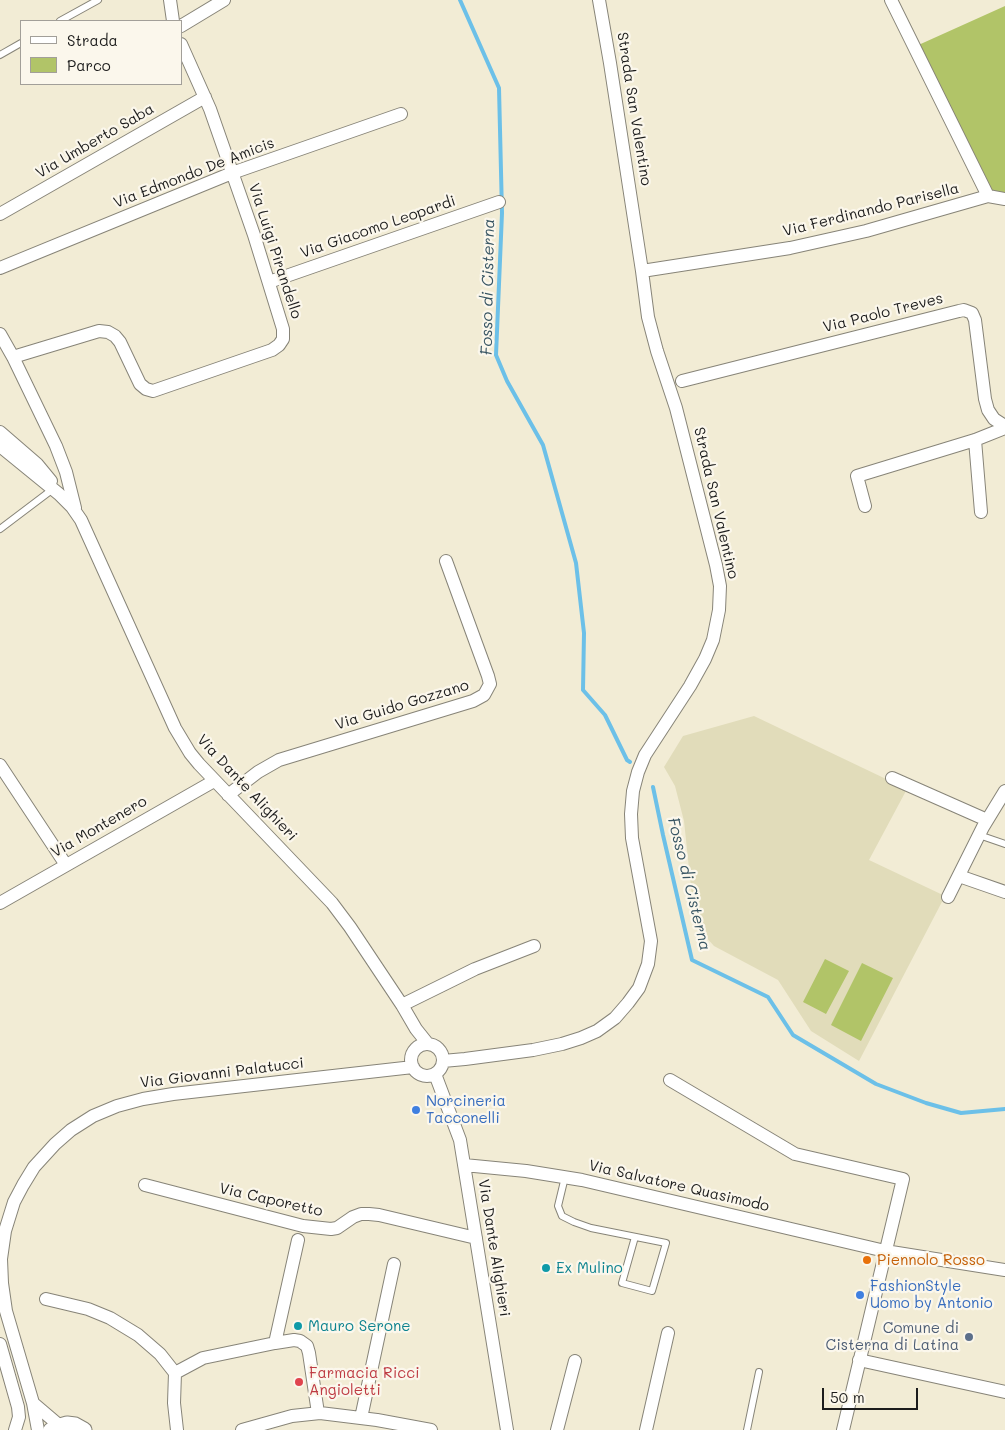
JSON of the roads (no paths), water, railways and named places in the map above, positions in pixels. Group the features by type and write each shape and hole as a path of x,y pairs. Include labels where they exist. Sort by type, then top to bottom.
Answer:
{"street":[{"path":"170,0 174,20"},
{"path":"182,25 224,0"},
{"name":"Strada San Valentino","path":"443,1061 464,1060 533,1050 574,1040 605,1026 615,1018 639,988 650,956 651,941 632,838 630,814 633,790 640,765 705,659 718,620 720,592 716,565 676,408 650,328 599,0"},
{"path":"891,0 988,196 1005,199"},
{"name":"Via Luigi Pirandello","path":"13,357 99,331 108,332 120,342 140,384 146,390 157,391 272,350 283,339 284,332 269,282 232,173 205,97 182,46"},
{"name":"Via Umberto Saba","path":"0,214 205,97"},
{"name":"Via Edmondo De Amicis","path":"0,268 232,173 401,114"},
{"name":"Via Ferdinando Parisella","path":"642,271 790,248 866,231 988,196"},
{"name":"Via Giacomo Leopardi","path":"269,282 499,202"},
{"name":"Via Paolo Treves","path":"682,381 959,310 972,313 975,320 988,410 994,419 1005,427"},
{"path":"0,334 56,446 66,472 76,513"},
{"path":"865,506 857,476 975,440 1005,427"},
{"path":"0,432 46,473 56,491"},
{"path":"975,440 981,512"},
{"name":"Via Dante Alighieri","path":"0,446 56,491 76,513 88,534 177,733 195,759 336,908 402,1005 416,1029 428,1044 433,1045 440,1051 443,1061"},
{"name":"Via Guido Gozzano","path":"228,795 258,772 288,757 473,701 484,695 490,684 488,676 446,561"},
{"path":"0,765 66,865"},
{"path":"892,778 988,820"},
{"name":"Via Montenero","path":"0,903 214,780"},
{"path":"948,897 979,835 1005,791"},
{"path":"959,876 1005,892"},
{"path":"402,1005 475,970 534,946"},
{"path":"428,1044 418,1047 414,1051 412,1056 413,1067 416,1071 425,1076 435,1074 442,1066 443,1061"},
{"name":"Via Giovanni Palatucci","path":"38,1430 33,1403 6,1311 1,1259 7,1222 20,1191 34,1167 60,1139 99,1113 154,1096 413,1067"},
{"name":"Via Dante Alighieri","path":"435,1074 460,1140 507,1430"},
{"path":"670,1080 795,1154 903,1179 843,1430"},
{"name":"Via Salvatore Quasimodo","path":"464,1165 526,1170 582,1180 885,1251 1005,1270"},
{"name":"Via Caporetto","path":"145,1185 312,1228 334,1228 353,1217 369,1214 476,1238"},
{"path":"274,1343 298,1240"},
{"path":"361,1418 394,1264"},
{"path":"46,1299 88,1309 117,1321 138,1335 155,1350 175,1373 174,1403 177,1430"},
{"path":"646,1430 668,1333"},
{"path":"175,1373 203,1358 274,1343 300,1341 306,1346 309,1353 318,1413"},
{"path":"0,1344 18,1407 19,1417 15,1430"},
{"path":"859,1360 1005,1392"},
{"path":"557,1430 575,1361"},
{"path":"33,1403 56,1428 75,1425 84,1430"},
{"path":"242,1430 292,1416 318,1413 431,1430"},
{"path":"290,1430 292,1416"}],"lane":[{"path":"62,20 98,0"},
{"path":"0,55 20,44"},
{"path":"0,529 56,491"},
{"path":"979,835 1005,844"},
{"path":"565,1177 558,1206 562,1216 591,1228 666,1243 652,1291 622,1282 635,1237"},
{"path":"747,1430 759,1372"}],"waterway":[{"name":"Fosso di Cisterna","path":"460,0 499,88 502,213 496,355 507,381 543,445 576,563 584,633 583,690 605,715 627,760 630,762"},
{"name":"Fosso di Cisterna","path":"653,787 692,960 768,997 793,1035 876,1084 926,1103 961,1113 1005,1109"}],"place":[{"name":"Norcineria Tacconelli","path":"416,1110"},
{"name":"Piennolo Rosso","path":"867,1260"},
{"name":"Ex Mulino","path":"546,1268"},
{"name":"FashionStyle Uomo by Antonio","path":"860,1295"},
{"name":"Mauro Serone","path":"298,1326"},
{"name":"Comune di Cisterna di Latina","path":"969,1337"},
{"name":"Farmacia Ricci Angioletti","path":"299,1382"}]}
